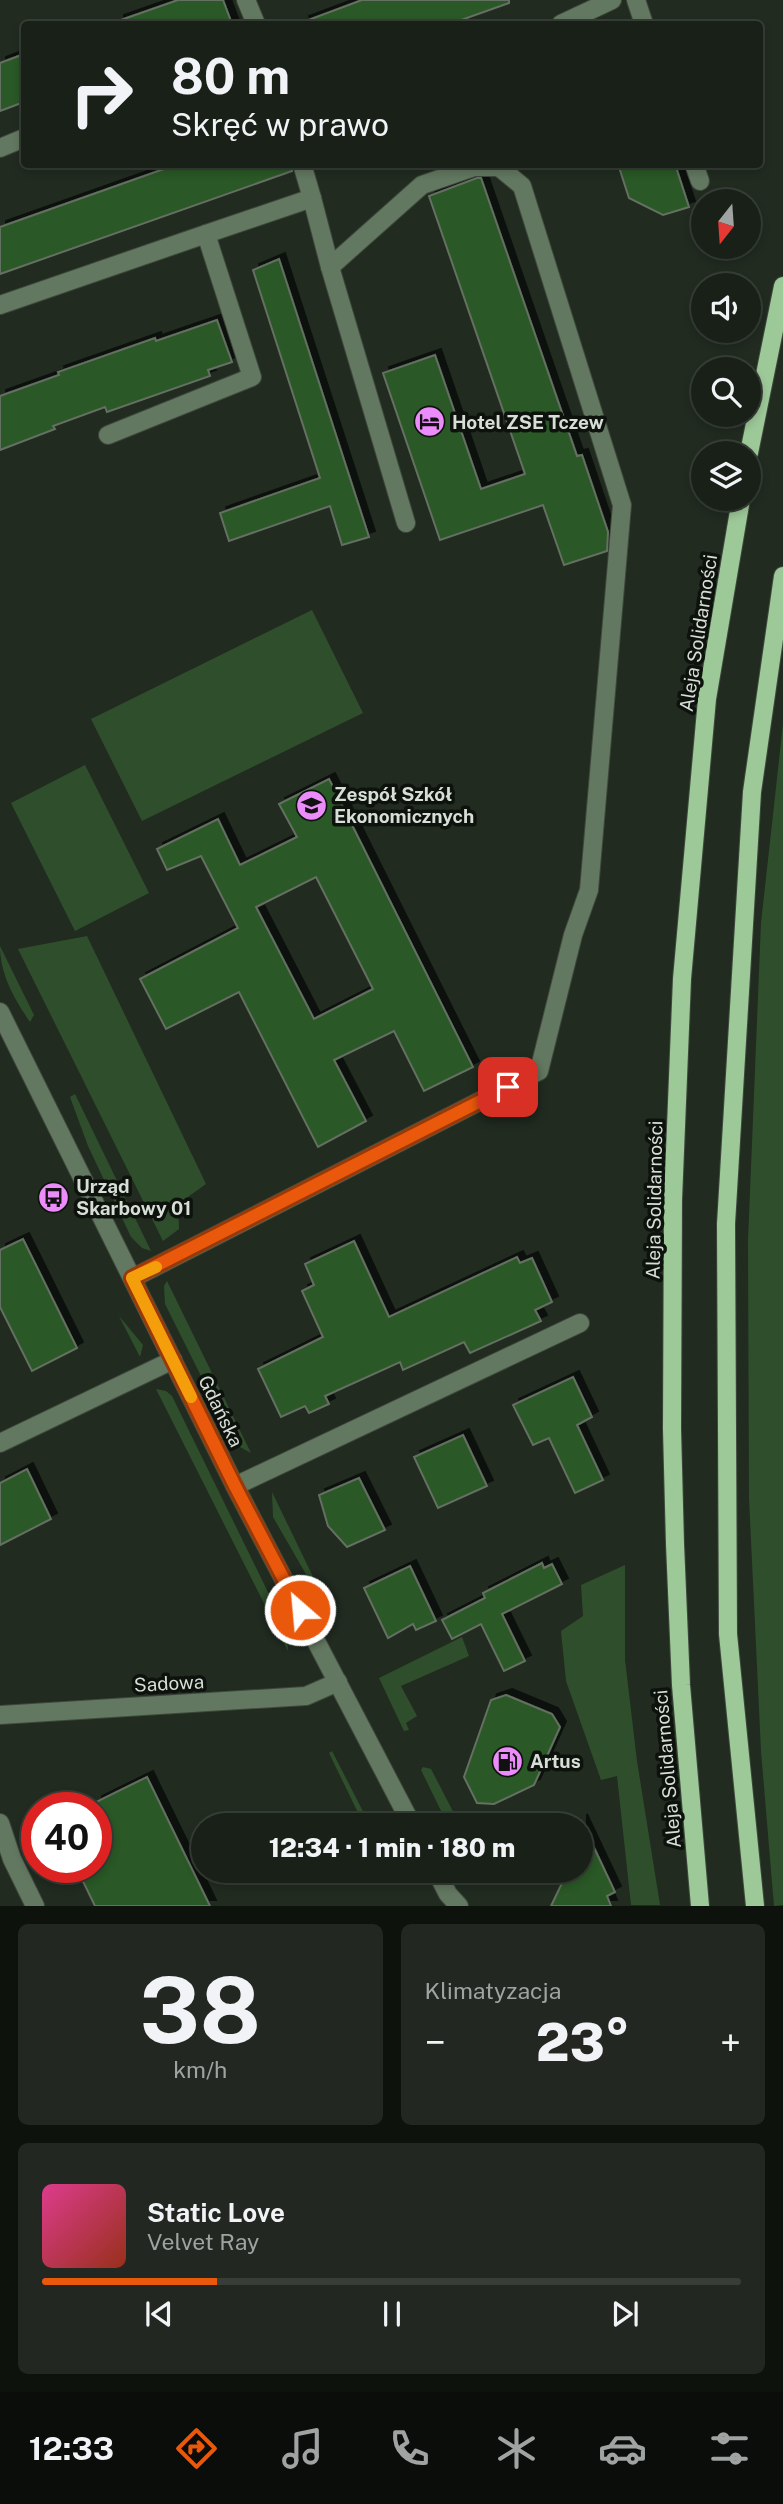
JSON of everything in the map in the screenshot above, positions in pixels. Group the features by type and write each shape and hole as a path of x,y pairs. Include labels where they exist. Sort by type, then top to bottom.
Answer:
{"main road":[{"path":"751,441 783,286"},
{"name":"Aleja Solidarności","path":"700,1906 681,1685 675,1544 672,1429 673,1200 682,979 706,699 739,511"},
{"path":"755,1906 728,1634 726,1224 752,792 783,576"}],"street":[{"path":"246,0 255,21"},
{"path":"567,21 612,0"},
{"path":"636,0 644,21"},
{"path":"0,148 21,139"},
{"path":"303,168 406,523"},
{"path":"330,267 422,185 471,168"},
{"path":"132,1278 539,1071 573,935 589,890 622,505 522,186 500,168"},
{"path":"0,305 312,198"},
{"path":"108,435 252,377 206,234"},
{"name":"Gdańska","path":"0,1012 235,1486 406,1813"},
{"path":"235,1486 580,1324"},
{"path":"0,1444 173,1360"},
{"name":"Sadowa","path":"0,1715 306,1696 338,1682"},
{"path":"0,1823 12,1858 35,1906"},
{"path":"442,1883 451,1902"}],"green space":[{"path":"312,610 363,713 142,821 91,719"},
{"path":"783,724 783,1905 774,1906 761,1751 749,1498 748,1241 761,923"},
{"path":"85,765 149,893 75,931 11,803"},
{"path":"87,936 206,1184 178,1204 179,1229 163,1241 18,949"},
{"path":"0,946 34,1015 30,1022 9,986 2,966"},
{"path":"75,1094 151,1251 142,1248 131,1237 88,1146 70,1097"},
{"path":"167,1281 251,1453 240,1447 231,1436 165,1304 164,1286"},
{"path":"119,1316 143,1345 140,1357"},
{"path":"156,1389 166,1391 172,1396 287,1631 288,1651"},
{"path":"272,1492 317,1585 307,1576 273,1517"},
{"path":"625,1565 625,1660 637,1761 660,1905 631,1905 617,1776 601,1780 566,1681 561,1631 583,1616 581,1585"},
{"path":"462,1637 469,1656 401,1686 417,1716 406,1723 409,1730 404,1731 379,1678"},
{"path":"332,1751 364,1813 358,1813 329,1753"},
{"path":"423,1767 431,1769 454,1813 442,1813 421,1770"}],"building":[{"path":"178,0 223,0 231,21 118,21"},
{"path":"362,0 509,0 509,3 458,21 306,21"},
{"path":"21,55 21,103 0,111 0,63"},
{"path":"167,168 292,168 292,171 0,274 0,227"},
{"path":"619,168 676,168 689,207 663,215 629,198"},
{"path":"481,178 577,456 582,455 608,532 607,551 564,565 543,505 440,540 383,373 435,355 481,489 525,474 429,196"},
{"path":"279,259 369,537 342,545 330,506 229,541 220,513 320,478 253,270"},
{"path":"217,320 232,362 208,370 210,376 107,412 105,407 53,426 55,429 0,450 0,396 59,375 58,372 155,338 156,341"},
{"path":"329,779 473,1067 424,1091 394,1031 334,1060 366,1121 318,1147 239,992 166,1029 140,979 238,928 201,856 167,870 157,849 218,819 240,865 297,837 279,804","holes":["316,877 373,989 314,1019 256,907"]},
{"path":"23,1239 77,1348 32,1371 0,1307 0,1250"},
{"path":"354,1241 389,1317 517,1257 520,1263 532,1258 552,1302 535,1310 541,1321 470,1353 464,1342 403,1370 400,1362 325,1396 329,1404 309,1413 305,1406 281,1417 258,1369 323,1337 302,1291 314,1285 305,1264"},
{"path":"573,1377 592,1417 577,1425 603,1480 575,1493 549,1438 533,1445 513,1405"},
{"path":"463,1435 487,1486 438,1508 414,1457"},
{"path":"27,1469 51,1519 0,1545 0,1483"},
{"path":"359,1478 385,1530 347,1547 328,1526 319,1495"},
{"path":"542,1563 544,1568 552,1564 562,1584 502,1614 525,1661 504,1671 481,1624 452,1639 442,1620 485,1598 483,1593"},
{"path":"410,1566 436,1621 416,1630 413,1624 388,1638 364,1588"},
{"name":"Artus","path":"506,1695 552,1714 560,1727 534,1785 494,1804 477,1803 464,1777 491,1700"},
{"path":"147,1777 191,1867 191,1883 199,1883 210,1906 95,1906 84,1883 112,1883 112,1794"},
{"path":"593,1845 615,1892 607,1896 611,1906 551,1906 562,1883 593,1883"}],"slow traffic":[{"path":"156,1267 132,1278 191,1397"}],"place":[{"name":"Hotel ZSE Tczew","path":"429,422"},
{"name":"Zespół Szkół Ekonomicznych","path":"311,805"},
{"name":"Urząd Skarbowy 01","path":"53,1197"},
{"name":"Artus","path":"507,1761"}],"route":[{"path":"300,1610 132,1278 508,1087"}]}
